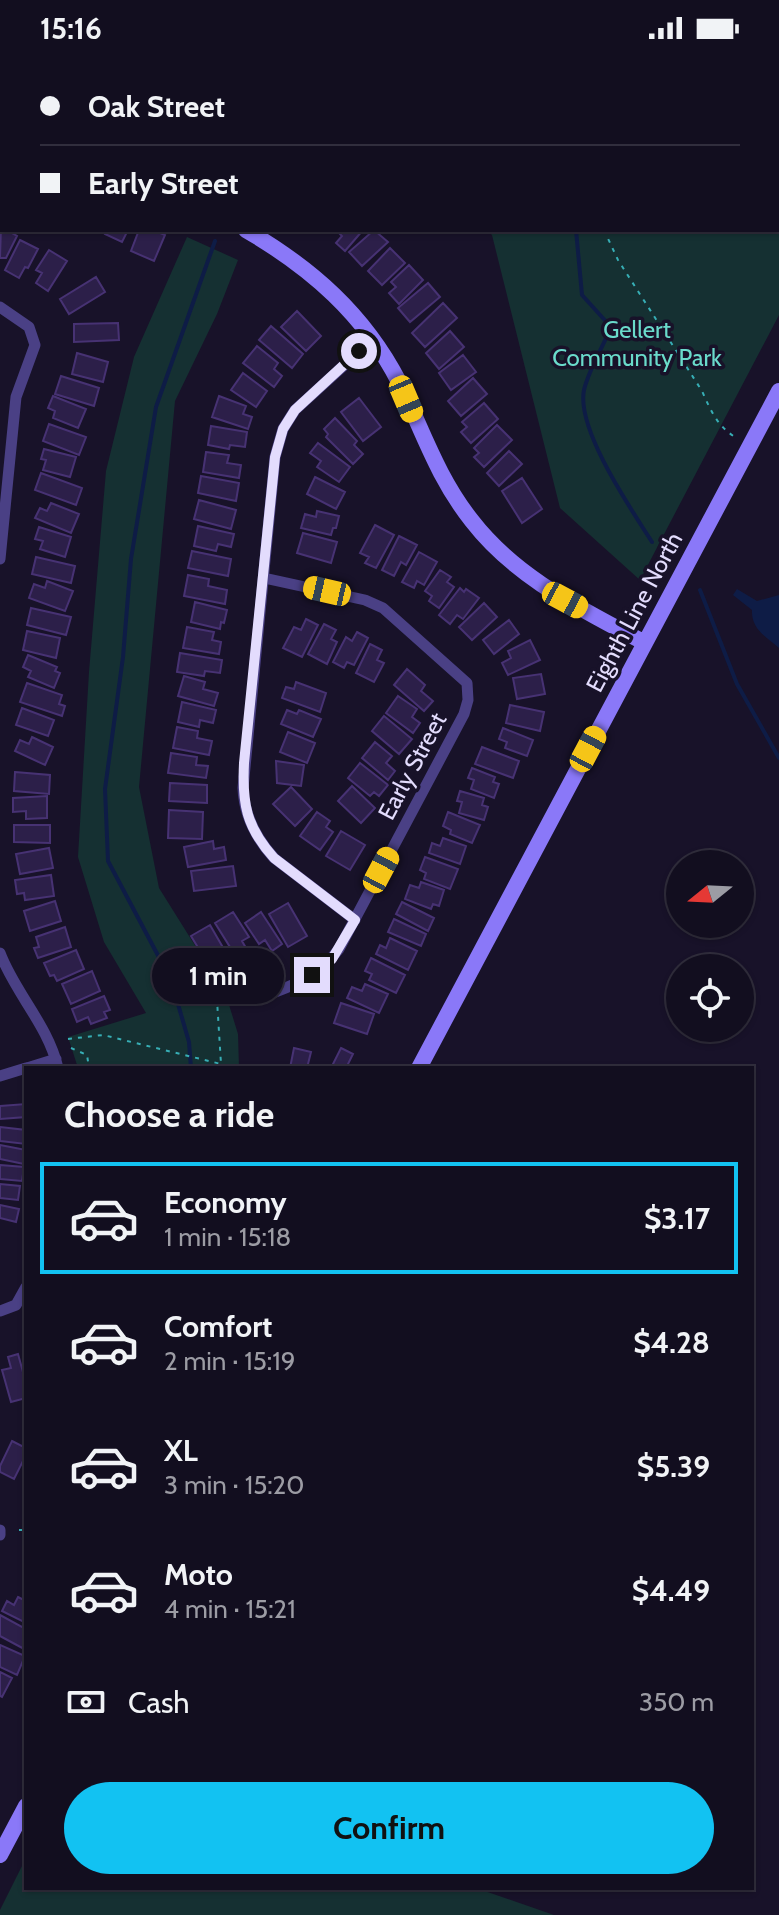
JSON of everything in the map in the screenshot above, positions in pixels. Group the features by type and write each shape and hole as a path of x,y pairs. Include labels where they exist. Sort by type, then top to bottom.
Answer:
{"street":[{"path":"249,232 321,281 373,339 400,385 443,481 487,539 545,588 645,643"},
{"path":"0,307 29,327 35,345 16,397 0,559"},
{"path":"355,920 274,858 256,834 243,801 244,763 275,457 283,429 295,410 373,339"},
{"name":"Eighth Line North","path":"420,1066 779,391"},
{"name":"Early Street","path":"261,997 298,984 322,968 339,949 464,714 468,700 467,683 383,608 349,596 264,578"},
{"path":"0,953 49,1039 57,1064"},
{"path":"0,1076 24,1069"},
{"path":"0,1311 10,1310 16,1305 24,1291"},
{"path":"0,1855 24,1810"}],"path":[{"path":"605,232 618,260 702,391 712,414 727,432 738,439"},
{"path":"221,1066 217,1000 229,995"},
{"path":"68,1039 103,1035 221,1066"},
{"path":"71,1048 87,1055 89,1066"},
{"path":"19,1530 24,1530"}],"green space":[{"name":"Gellert Community Park","path":"489,232 779,232 779,315 640,580 560,508"},
{"path":"187,237 238,260 217,314 175,401 139,787 159,888 226,995 238,1034 239,1066 77,1066 68,1037 146,1013 104,942 78,857 89,672 106,471 134,357"},
{"path":"24,1862 24,1890 482,1890 554,1915 0,1915"}],"water":[{"path":"737,589 757,601 779,595 779,648 757,627 752,610 733,595"}],"building":[{"path":"1,232 10,232 17,236 6,258 0,258"},
{"path":"106,232 127,232 122,242"},
{"path":"138,232 165,235 154,261 131,251"},
{"path":"338,232 361,232 345,251 336,243 342,236"},
{"path":"372,232 376,232 388,242 362,266 349,252"},
{"path":"20,240 38,249 19,278 5,270"},
{"path":"390,248 405,263 382,285 368,271"},
{"path":"49,250 67,261 48,291 36,283 42,273 36,270"},
{"path":"409,265 423,280 399,304 389,293 396,287 391,282"},
{"path":"96,277 105,292 69,314 60,299"},
{"path":"428,283 440,297 410,322 398,308"},
{"path":"443,303 457,318 425,347 412,333"},
{"path":"297,311 321,336 306,351 281,327"},
{"path":"118,323 119,340 74,342 74,324"},
{"path":"271,326 303,354 292,368 259,340"},
{"path":"450,331 464,347 439,369 426,353"},
{"path":"257,346 278,363 274,369 282,376 274,387 243,363"},
{"path":"77,353 108,362 103,382 72,374"},
{"path":"463,355 476,372 451,390 439,373"},
{"path":"243,373 267,391 256,407 231,390"},
{"path":"61,376 99,388 94,406 55,394"},
{"path":"473,378 487,394 461,416 448,401"},
{"path":"53,396 86,409 78,428 53,418 55,411 48,408"},
{"path":"219,396 246,406 243,414 252,417 248,429 212,417"},
{"path":"359,398 381,427 363,441 341,412"},
{"path":"484,403 498,419 471,443 461,432 467,427 462,422"},
{"path":"335,418 357,441 354,445 363,454 353,464 326,437 328,434 324,429"},
{"path":"49,424 86,437 79,455 43,441"},
{"path":"497,425 512,440 484,467 474,457 479,453 474,448"},
{"path":"211,426 247,432 245,447 230,445 229,449 208,445"},
{"path":"318,443 350,467 339,482 317,467 321,461 310,453"},
{"path":"44,449 76,457 70,477 43,470 46,460 41,459"},
{"path":"509,451 522,464 499,486 487,473"},
{"path":"206,452 229,455 227,463 241,465 239,478 203,472"},
{"path":"41,473 82,488 76,505 35,490"},
{"path":"201,476 239,483 236,501 198,493"},
{"path":"315,477 345,492 336,509 307,494"},
{"path":"522,478 542,509 522,523 502,491"},
{"path":"199,500 236,510 231,529 194,519"},
{"path":"51,503 79,514 71,533 35,518 40,508 47,511"},
{"path":"317,511 339,516 331,535 301,528 305,514 316,517"},
{"path":"375,525 394,535 376,568 365,563 369,557 360,553"},
{"path":"198,526 234,534 231,547 218,544 216,551 194,546"},
{"path":"39,527 71,537 65,557 40,549 43,541 35,539"},
{"path":"303,533 337,542 331,563 297,553"},
{"path":"399,536 417,545 406,565 401,562 394,576 382,570"},
{"path":"192,551 231,559 228,576 188,568"},
{"path":"419,552 437,562 424,585 417,581 414,588 402,582"},
{"path":"36,557 75,566 71,583 32,574"},
{"path":"440,570 451,577 447,582 454,587 439,608 429,601 432,596 425,591"},
{"path":"188,575 209,579 208,586 227,590 225,604 184,596"},
{"path":"47,581 73,591 65,611 29,598 34,584 45,588"},
{"path":"460,588 479,598 463,619 457,615 450,624 439,615"},
{"path":"195,602 227,610 220,629 191,622"},
{"path":"484,603 497,617 472,640 459,627"},
{"path":"31,608 71,617 66,635 27,625"},
{"path":"306,619 318,625 302,657 283,648 294,627 301,630"},
{"path":"509,620 519,634 494,654 483,640"},
{"path":"324,624 336,630 331,639 337,642 327,664 308,654"},
{"path":"187,627 214,632 212,640 221,642 219,654 183,648"},
{"path":"27,631 60,638 56,658 23,650"},
{"path":"357,632 368,638 354,665 347,662 344,668 333,662 346,637 352,641"},
{"path":"530,640 540,660 508,675 502,663 511,658 508,651"},
{"path":"370,644 382,650 377,660 384,663 374,682 356,673"},
{"path":"180,653 222,660 220,673 205,671 204,676 177,672"},
{"path":"28,655 57,667 55,671 60,673 54,688 28,677 31,671 23,667"},
{"path":"407,669 425,685 421,691 433,701 424,711 394,685"},
{"path":"541,674 545,694 517,699 513,678"},
{"path":"184,676 205,682 203,689 218,693 214,706 178,696"},
{"path":"296,682 326,693 320,712 282,698 286,687 294,689"},
{"path":"27,683 62,695 59,704 65,706 62,716 20,702"},
{"path":"398,696 417,709 412,717 420,723 413,733 386,713"},
{"path":"182,702 216,710 213,723 200,720 199,727 178,722"},
{"path":"510,705 544,712 540,731 506,723"},
{"path":"22,708 54,720 48,736 16,725"},
{"path":"287,710 297,714 299,710 321,719 313,737 281,724"},
{"path":"384,716 412,739 399,754 372,731"},
{"path":"177,727 198,731 197,738 212,741 209,755 173,748"},
{"path":"503,728 533,740 527,756 505,748 507,742 499,739"},
{"path":"288,732 315,743 307,763 280,752"},
{"path":"32,737 53,747 45,765 15,751 20,740 29,744"},
{"path":"375,742 392,756 386,763 395,771 388,780 362,758"},
{"path":"482,747 519,761 513,778 475,764"},
{"path":"171,753 197,757 196,765 208,766 206,778 168,773"},
{"path":"276,761 304,765 301,786 277,783"},
{"path":"360,763 388,785 379,796 374,792 370,796 348,778"},
{"path":"472,768 495,777 493,782 499,784 494,798 471,789 474,780 468,778"},
{"path":"15,772 50,775 49,794 14,791"},
{"path":"170,783 207,785 207,803 169,801"},
{"path":"352,786 375,808 361,823 338,801"},
{"path":"291,787 312,809 295,826 273,804"},
{"path":"460,791 484,798 482,805 488,807 484,820 459,813 462,802 457,801"},
{"path":"47,796 47,818 26,819 26,811 13,812 13,798"},
{"path":"169,810 203,812 202,839 168,838"},
{"path":"317,812 330,821 326,827 333,832 320,850 300,836"},
{"path":"448,812 480,825 472,843 450,834 451,830 443,826"},
{"path":"14,825 50,825 50,843 14,842"},
{"path":"341,831 365,845 350,870 326,856"},
{"path":"443,838 466,846 460,864 429,853 432,843 440,846"},
{"path":"213,841 214,849 224,847 226,860 188,867 184,847"},
{"path":"49,848 53,868 20,874 16,854"},
{"path":"425,857 458,869 450,889 424,879 426,873 420,870"},
{"path":"233,866 236,886 194,891 191,871"},
{"path":"51,875 54,896 25,900 24,893 17,894 15,880"},
{"path":"421,882 444,890 439,906 433,904 431,909 405,899 410,885 419,888"},
{"path":"55,901 61,921 30,931 24,911"},
{"path":"402,902 434,918 428,931 396,914"},
{"path":"288,903 307,936 288,947 269,914"},
{"path":"233,912 249,937 242,941 246,948 235,955 215,923"},
{"path":"261,912 282,944 272,951 265,940 259,944 245,923"},
{"path":"394,919 426,934 421,946 388,932"},
{"path":"210,925 229,958 211,969 191,936"},
{"path":"65,927 71,947 38,958 34,948 39,947 36,937"},
{"path":"390,938 417,951 408,970 376,954 380,945 386,948"},
{"path":"76,950 84,969 57,981 54,975 50,976 44,963"},
{"path":"371,958 405,975 396,993 369,980 372,974 365,971"},
{"path":"92,971 100,991 71,1004 62,984"},
{"path":"365,984 388,994 379,1013 347,998 352,987 362,991"},
{"path":"104,996 110,1010 104,1012 107,1018 91,1024 88,1017 77,1022 72,1009"},
{"path":"341,1003 374,1014 367,1034 334,1023"},
{"path":"294,1048 311,1052 308,1066 290,1066"},
{"path":"341,1048 353,1054 347,1066 332,1066"},
{"path":"24,1104 24,1117 0,1119 0,1106"},
{"path":"0,1127 24,1130 24,1144 0,1141"},
{"path":"0,1145 24,1150 24,1164 0,1159"},
{"path":"0,1165 24,1167 22,1181 0,1179"},
{"path":"0,1184 20,1186 18,1200 0,1198"},
{"path":"0,1205 19,1209 16,1222 0,1218"},
{"path":"18,1354 24,1376 24,1399 11,1402 2,1370 11,1368 8,1357"},
{"path":"12,1441 24,1447 24,1459 14,1479 0,1472"},
{"path":"18,1597 24,1600 24,1622 2,1611 7,1601 14,1605"},
{"path":"0,1615 24,1628 24,1649 0,1636"},
{"path":"0,1645 24,1656 17,1675 0,1667"},
{"path":"0,1672 12,1678 2,1697 0,1696"}],"waterway":[{"path":"576,232 582,295 611,327 584,390 588,426 607,468 652,542"},
{"path":"191,1066 189,1042 171,980 108,861 105,789 123,657 131,559 156,407 215,241"},
{"path":"700,590 737,684 779,758"}],"route":[{"path":"312,975 332,959 355,920 264,847 243,801 244,763 275,457 283,429 295,410 359,351"}]}
